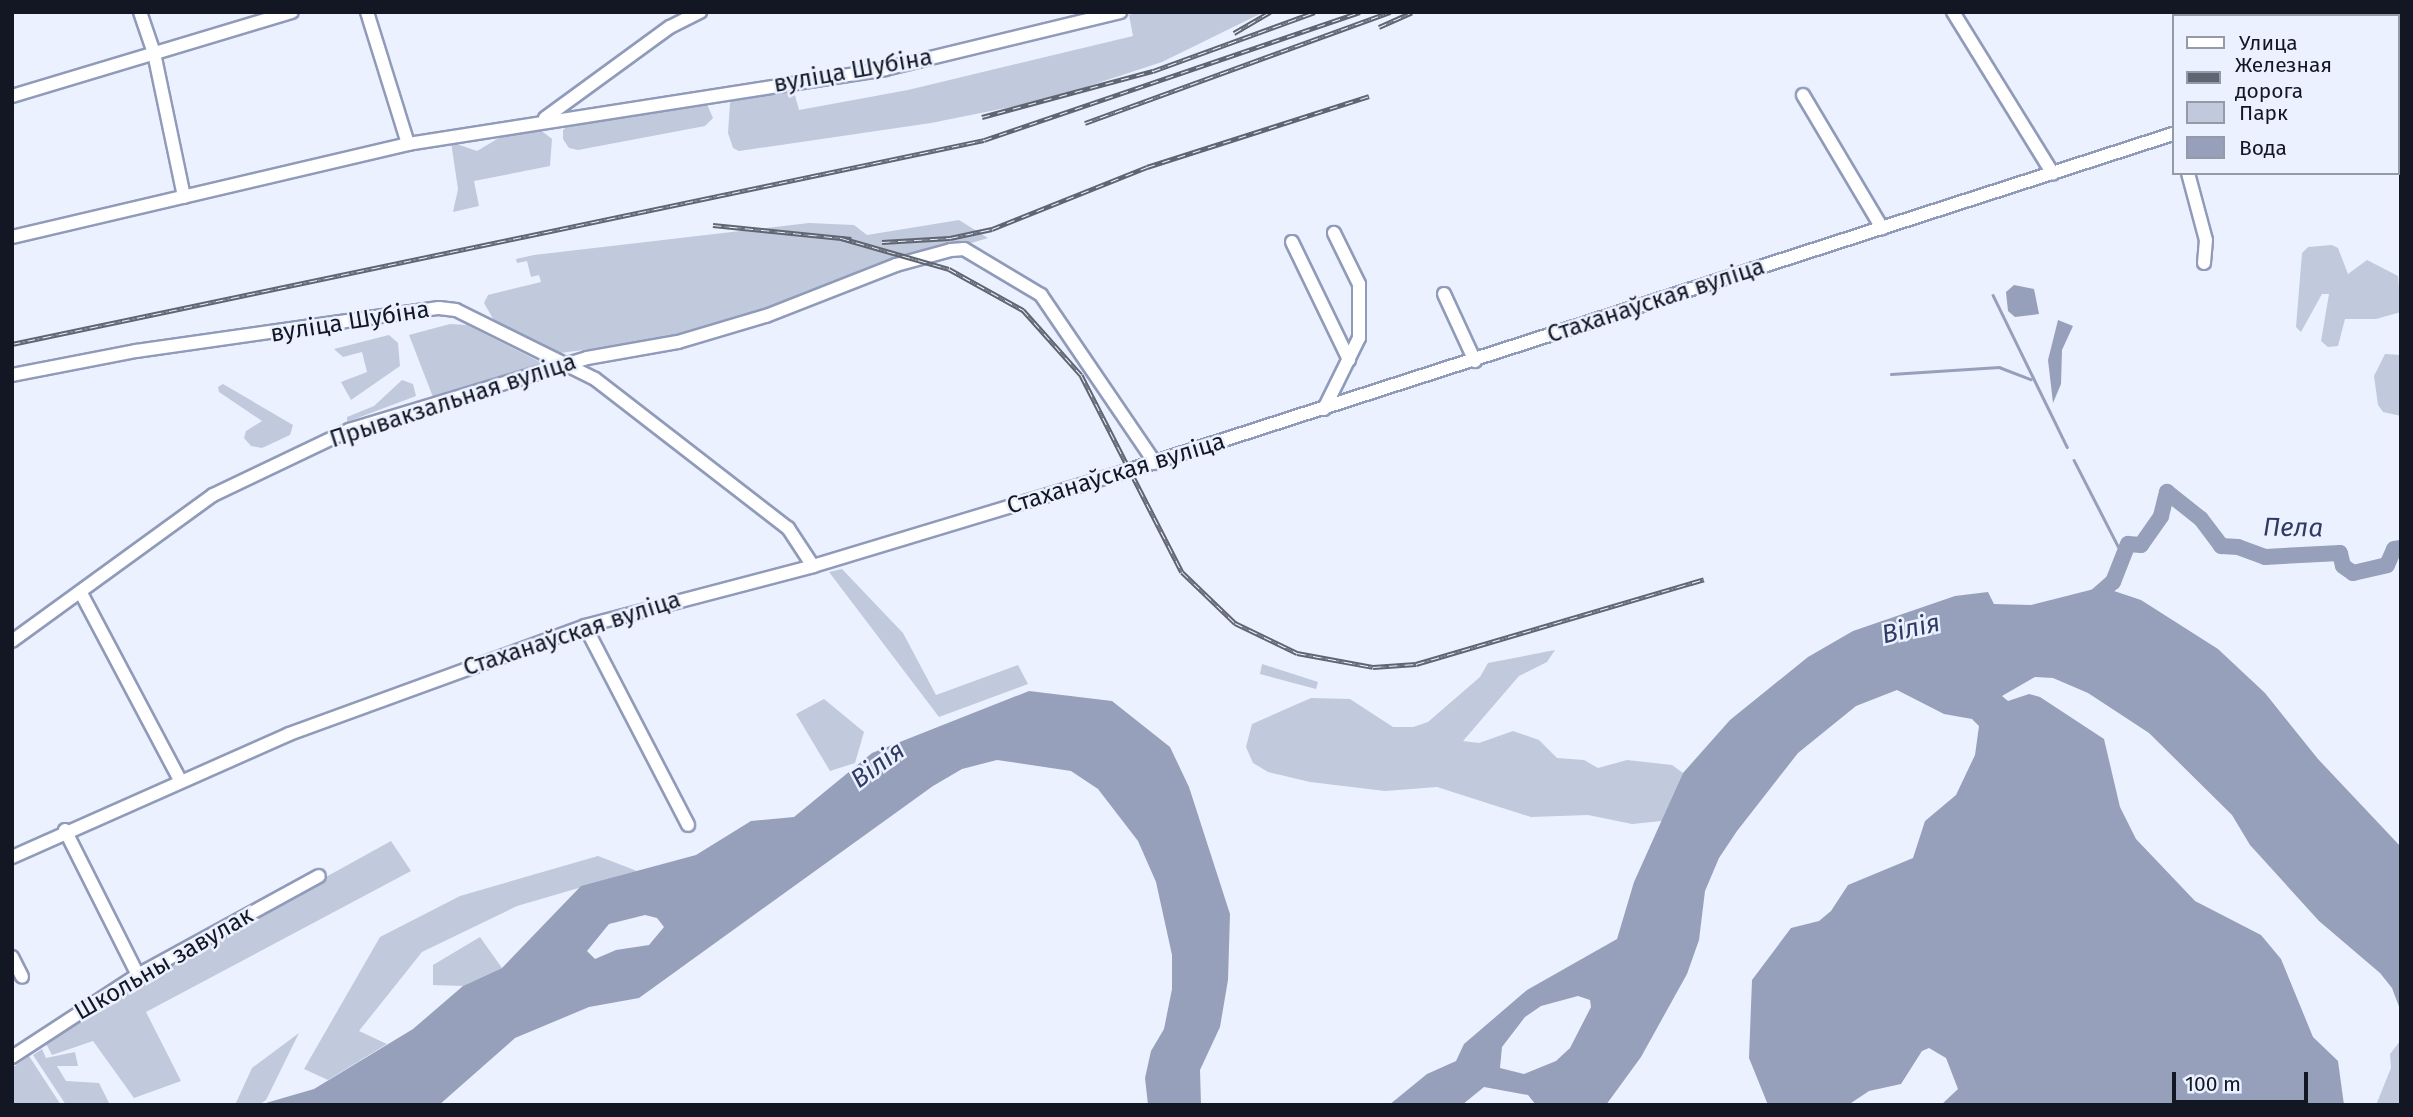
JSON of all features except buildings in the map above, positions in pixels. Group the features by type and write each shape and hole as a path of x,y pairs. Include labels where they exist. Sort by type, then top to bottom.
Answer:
{"street":[{"path":"140,12 154,53 184,197"},
{"path":"12,96 292,12"},
{"path":"367,12 408,144"},
{"name":"вуліца Шубіна","path":"542,120 670,27 700,12"},
{"name":"вуліца Шубіна","path":"12,237 408,144 542,120 885,69 1120,12"},
{"path":"1953,12 2053,174"},
{"path":"1803,95 1882,228"},
{"name":"Стаханаўская вуліца","path":"12,857 65,831 289,734 584,626 813,566 1155,463 2172,134"},
{"path":"2189,175 2206,240 2204,263"},
{"path":"1324,409 1360,338 1359,284 1334,233"},
{"path":"1292,242 1349,360"},
{"name":"Прывакзальная вуліца","path":"12,641 213,495 245,477 349,429 568,364 678,342 765,316 896,265 964,249 1041,295 1155,463"},
{"path":"1444,294 1475,361"},
{"name":"вуліца Шубіна","path":"12,375 102,356 439,308 471,315 595,379 788,528 813,566"},
{"path":"81,593 180,780"},
{"path":"584,626 688,825"},
{"path":"65,831 138,975"},
{"name":"Школьны завулак","path":"12,1057 138,975 319,876"},
{"path":"12,957 22,977"}],"green space":[{"path":"1138,12 1264,12 1162,62 1046,100 931,123 739,151 733,148 728,133 730,103 736,97 793,88 799,110 908,90 1133,36 1129,15"},
{"path":"706,102 713,118 705,126 578,150 569,148 563,139 563,130 572,122"},
{"path":"538,128 552,139 550,166 474,181 479,206 453,212 458,189 451,142 477,151 509,132"},
{"path":"959,220 988,238 911,261 886,262 760,312 676,338 560,353 496,324 484,303 488,295 541,282 539,275 531,277 527,261 517,263 516,259 534,255 809,223 854,225 867,235"},
{"path":"2332,245 2338,248 2348,274 2367,260 2398,276 2401,312 2376,319 2345,319 2338,346 2328,347 2321,341 2329,294 2322,294 2301,332 2296,327 2302,253 2308,247"},
{"path":"450,324 467,325 544,364 433,397 409,335"},
{"path":"389,335 398,343 400,366 351,400 341,382 367,372 362,352 343,357 334,349"},
{"path":"2385,354 2401,355 2401,416 2383,412 2378,405 2374,376"},
{"path":"402,380 413,384 416,396 347,422 347,417 374,406"},
{"path":"223,384 293,425 290,435 262,448 251,446 244,438 246,431 262,421 219,392 218,387"},
{"path":"842,569 903,633 936,695 1018,665 1028,684 939,717 829,572"},
{"path":"1555,650 1547,662 1519,676 1463,741 1479,743 1513,731 1539,740 1557,758 1584,760 1598,768 1627,760 1672,765 1683,773 1662,821 1632,824 1588,815 1531,817 1437,787 1385,791 1310,782 1268,772 1253,763 1246,747 1252,724 1311,698 1350,699 1393,727 1413,727 1428,722 1480,677 1488,663"},
{"path":"1262,664 1318,682 1316,689 1260,674"},
{"path":"824,699 864,732 855,763 830,771 796,714"},
{"path":"391,841 411,871 146,1012 181,1081 134,1098 93,1041 52,1055 44,1040 140,980"},
{"path":"598,856 637,871 517,906 422,952 359,1031 387,1044 328,1080 304,1069 380,937 460,896"},
{"path":"480,937 502,968 463,986 433,985 433,965"},
{"path":"299,1033 266,1100 259,1105 235,1105 252,1068"},
{"path":"2401,1040 2401,1105 2376,1105 2391,1068 2390,1054"},
{"path":"42,1049 46,1058 75,1052 78,1066 57,1066 66,1081 99,1083 110,1105 66,1105 33,1055"},
{"path":"29,1056 61,1105 12,1105 12,1068"}],"water":[{"path":"2014,285 2034,289 2039,314 2015,317 2008,311 2006,292"},
{"path":"2058,320 2073,326 2062,350 2061,384 2053,403 2048,360"},
{"name":"Вілія","path":"2102,587 2141,600 2218,649 2265,693 2318,759 2401,847 2401,1012 2392,988 2380,973 2319,921 2250,845 2232,815 2149,733 2088,693 2053,678 2035,677 2002,696 2008,701 2029,694 2040,697 2104,739 2120,807 2136,839 2195,901 2261,935 2281,959 2313,1037 2338,1061 2344,1105 1941,1105 1958,1089 1946,1058 1929,1048 1922,1051 1901,1084 1869,1091 1848,1105 1768,1105 1749,1058 1752,980 1791,928 1819,921 1831,911 1848,885 1913,858 1925,821 1956,795 1975,755 1979,726 1972,719 1944,714 1897,690 1856,706 1798,753 1737,831 1719,858 1705,891 1699,940 1687,974 1641,1057 1606,1105 1536,1105 1528,1095 1484,1087 1462,1105 1389,1105 1427,1074 1456,1061 1464,1044 1527,990 1617,939 1634,882 1683,773 1730,720 1808,657 1853,631 1955,596 1988,592 1994,604 2031,605","holes":["1578,996 1590,1000 1591,1007 1570,1048 1556,1061 1524,1074 1500,1068 1502,1047 1525,1017 1541,1006"]},
{"name":"Вілія","path":"1029,691 1112,701 1170,747 1189,787 1230,914 1228,980 1220,1027 1200,1070 1201,1105 1148,1105 1145,1078 1151,1051 1164,1029 1172,989 1172,955 1156,882 1138,841 1098,789 1071,771 997,760 962,769 933,786 639,998 589,1007 515,1038 439,1105 259,1105 314,1089 413,1029 463,986 502,968 581,886 696,855 751,821 794,817 872,753","holes":["645,915 657,918 664,927 649,945 616,950 595,959 587,951 609,924"]}],"waterway":[{"path":"1993,295 2067,447"},
{"path":"1891,374 1999,367 2031,379"},
{"path":"2074,460 2118,546"},
{"name":"Пела","path":"2092,600 2113,582 2128,544 2141,545 2161,516 2167,492 2201,519 2221,546 2238,547 2265,557 2340,553 2343,566 2353,573 2387,565 2394,549 2401,548"}],"railway":[{"path":"1234,33 1270,12"},
{"path":"982,117 1153,71 1315,12"},
{"path":"12,344 984,140 1360,12"},
{"path":"1085,123 1390,12"},
{"path":"1379,27 1412,12"},
{"path":"882,242 950,238 992,229 1147,167 1369,96"},
{"path":"713,225 851,239"},
{"path":"841,238 949,269 1023,310 1081,375 1182,572 1235,623 1297,653 1373,667 1416,664 1704,579"}]}
